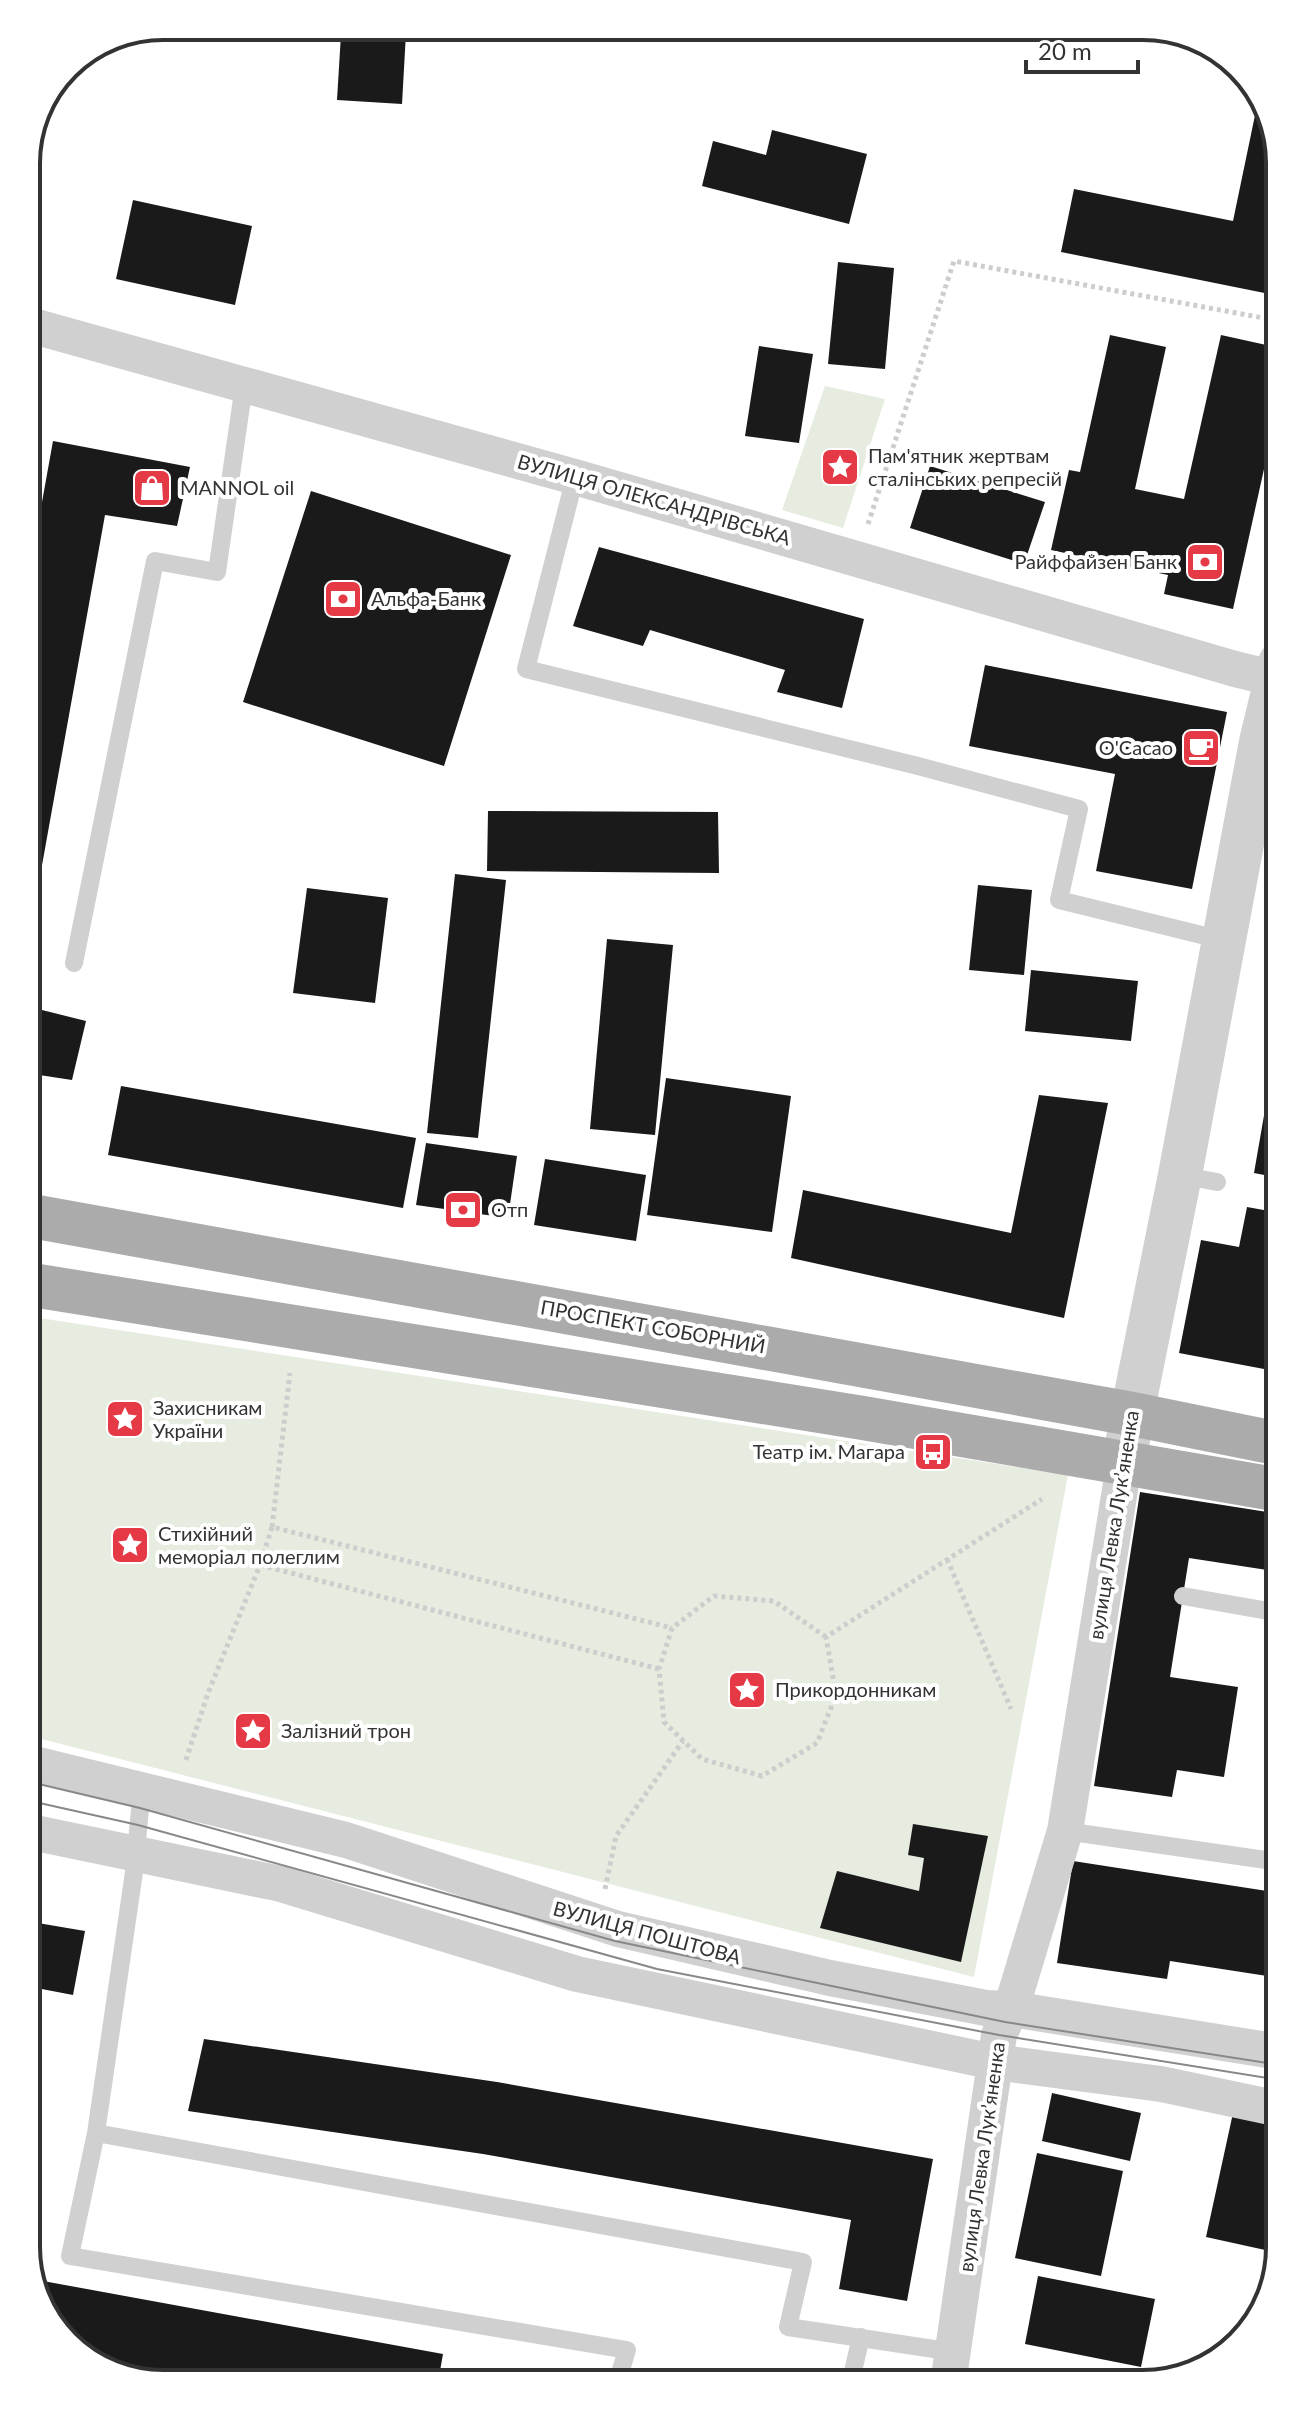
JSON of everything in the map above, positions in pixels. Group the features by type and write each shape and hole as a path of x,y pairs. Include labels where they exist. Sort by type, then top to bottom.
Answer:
{"main road":[{"name":"ПРОСПЕКТ СОБОРНИЙ","path":"40,1218 1132,1414 1266,1441"},
{"path":"40,1286 847,1415 1266,1488"}],"street":[{"name":"ВУЛИЦЯ ОЛЕКСАНДРІВСЬКА","path":"40,328 575,477 1235,669 1266,673"},
{"name":"вулиця Левка Лукʼяненка","path":"951,2368 999,2035 1011,2009 1065,1831 1115,1583 1124,1465 1132,1414 1198,1179 1222,940 1266,723"},
{"name":"ВУЛИЦЯ ПОШТОВА","path":"40,1765 346,1840 618,1929 846,1981 986,2008 1011,2009 1266,2050"},
{"path":"40,1834 281,1884 577,1974 994,2062 1161,2084 1266,2106"}],"lane":[{"path":"74,963 155,561 217,572 244,385"},
{"path":"575,477 526,669 1079,809 1059,900 1222,940"},
{"path":"1183,1596 1266,1611"},
{"path":"142,1789 136,1855 96,2133 70,2256 627,2350 621,2370"},
{"path":"1065,1831 1266,1860"},
{"path":"96,2133 803,2262 788,2327 861,2337 951,2368"},
{"path":"853,2370 861,2337"}],"path":[{"path":"857,559 954,261 1266,318"},
{"path":"186,1760 208,1693 260,1565 272,1527 290,1373"},
{"path":"826,1637 1042,1499"},
{"path":"272,1527 672,1628"},
{"path":"947,1559 1011,1709"},
{"path":"260,1565 659,1669"},
{"path":"714,1596 774,1601 826,1637 836,1695 817,1743 762,1776 702,1759 664,1722 659,1669 672,1628 714,1596"},
{"path":"605,1889 616,1836 683,1741"}],"shaded area":[{"path":"825,386 885,399 843,528 782,510"},
{"path":"40,1318 1068,1475 974,1977 40,1739"}],"building":[{"path":"341,40 406,40 402,104 337,100"},
{"path":"1256,113 1264,139 1266,163 1266,293 1061,252 1074,189 1233,221"},
{"path":"772,130 867,154 849,224 702,186 713,141 766,155"},
{"path":"133,200 252,226 235,305 116,279"},
{"path":"838,262 894,268 885,369 828,364"},
{"path":"1110,335 1166,347 1135,489 1184,499 1221,335 1266,345 1266,460 1233,609 1164,594 1168,575 1051,550 1069,470 1080,472"},
{"path":"759,346 813,354 799,443 745,436"},
{"path":"53,441 190,467 177,526 105,515 40,876 40,513"},
{"path":"930,466 1045,502 1024,564 910,528"},
{"path":"311,491 511,555 444,766 243,702"},
{"path":"599,547 864,619 842,708 777,692 785,670 650,630 643,646 573,626"},
{"path":"985,665 1227,712 1192,889 1096,871 1115,774 969,746"},
{"path":"488,811 718,812 719,873 487,871"},
{"path":"455,874 506,880 478,1138 427,1133"},
{"path":"978,885 1032,890 1024,975 969,970"},
{"path":"307,888 388,898 375,1003 293,993"},
{"path":"607,939 673,945 655,1135 590,1129"},
{"path":"1031,970 1138,981 1131,1041 1025,1031"},
{"path":"40,1010 86,1021 72,1080 40,1075"},
{"path":"666,1078 791,1096 772,1232 647,1215"},
{"path":"121,1086 416,1138 403,1208 108,1155"},
{"path":"1039,1095 1108,1103 1064,1318 791,1258 803,1190 1011,1233"},
{"path":"1266,1104 1266,1175 1254,1173"},
{"path":"426,1143 517,1156 508,1218 416,1205"},
{"path":"545,1159 646,1175 636,1241 534,1225"},
{"path":"1247,1207 1266,1210 1266,1369 1179,1353 1201,1240 1239,1247"},
{"path":"1140,1492 1266,1512 1266,1570 1189,1558 1170,1677 1238,1687 1224,1777 1177,1770 1172,1797 1094,1786"},
{"path":"913,1824 988,1836 961,1962 820,1928 837,1871 919,1891 924,1858 908,1855"},
{"path":"1073,1861 1266,1891 1266,1976 1170,1961 1167,1979 1057,1963"},
{"path":"40,1923 85,1931 73,1995 40,1989"},
{"path":"204,2039 497,2082 933,2159 907,2301 839,2289 851,2220 483,2154 188,2111"},
{"path":"1052,2093 1141,2113 1130,2161 1042,2141"},
{"path":"1233,2113 1266,2120 1266,2250 1206,2237"},
{"path":"1037,2153 1123,2171 1101,2276 1015,2258"},
{"path":"1038,2276 1155,2299 1141,2367 1025,2344"},
{"path":"45,2281 443,2354 440,2370 139,2368 101,2354 76,2334 56,2309"}],"tram line":[{"path":"40,1784 140,1808 615,1941 1005,2022 1266,2063"},
{"path":"40,1803 138,1825 657,1969 999,2035 1266,2078"}],"place":[{"name":"Пам'ятник жертвам сталінських репресій","path":"840,467"},
{"name":"MANNOL oil","path":"152,488"},
{"name":"Райффайзен Банк","path":"1205,562"},
{"name":"Альфа-Банк","path":"343,599"},
{"name":"O'Cacao","path":"1201,748"},
{"name":"Отп","path":"463,1210"},
{"name":"Захисникам України","path":"125,1419"},
{"name":"Театр ім. Магара","path":"933,1452"},
{"name":"Стихійний меморіал полеглим","path":"130,1545"},
{"name":"Прикордонникам","path":"747,1690"},
{"name":"Залізний трон","path":"253,1731"}]}
